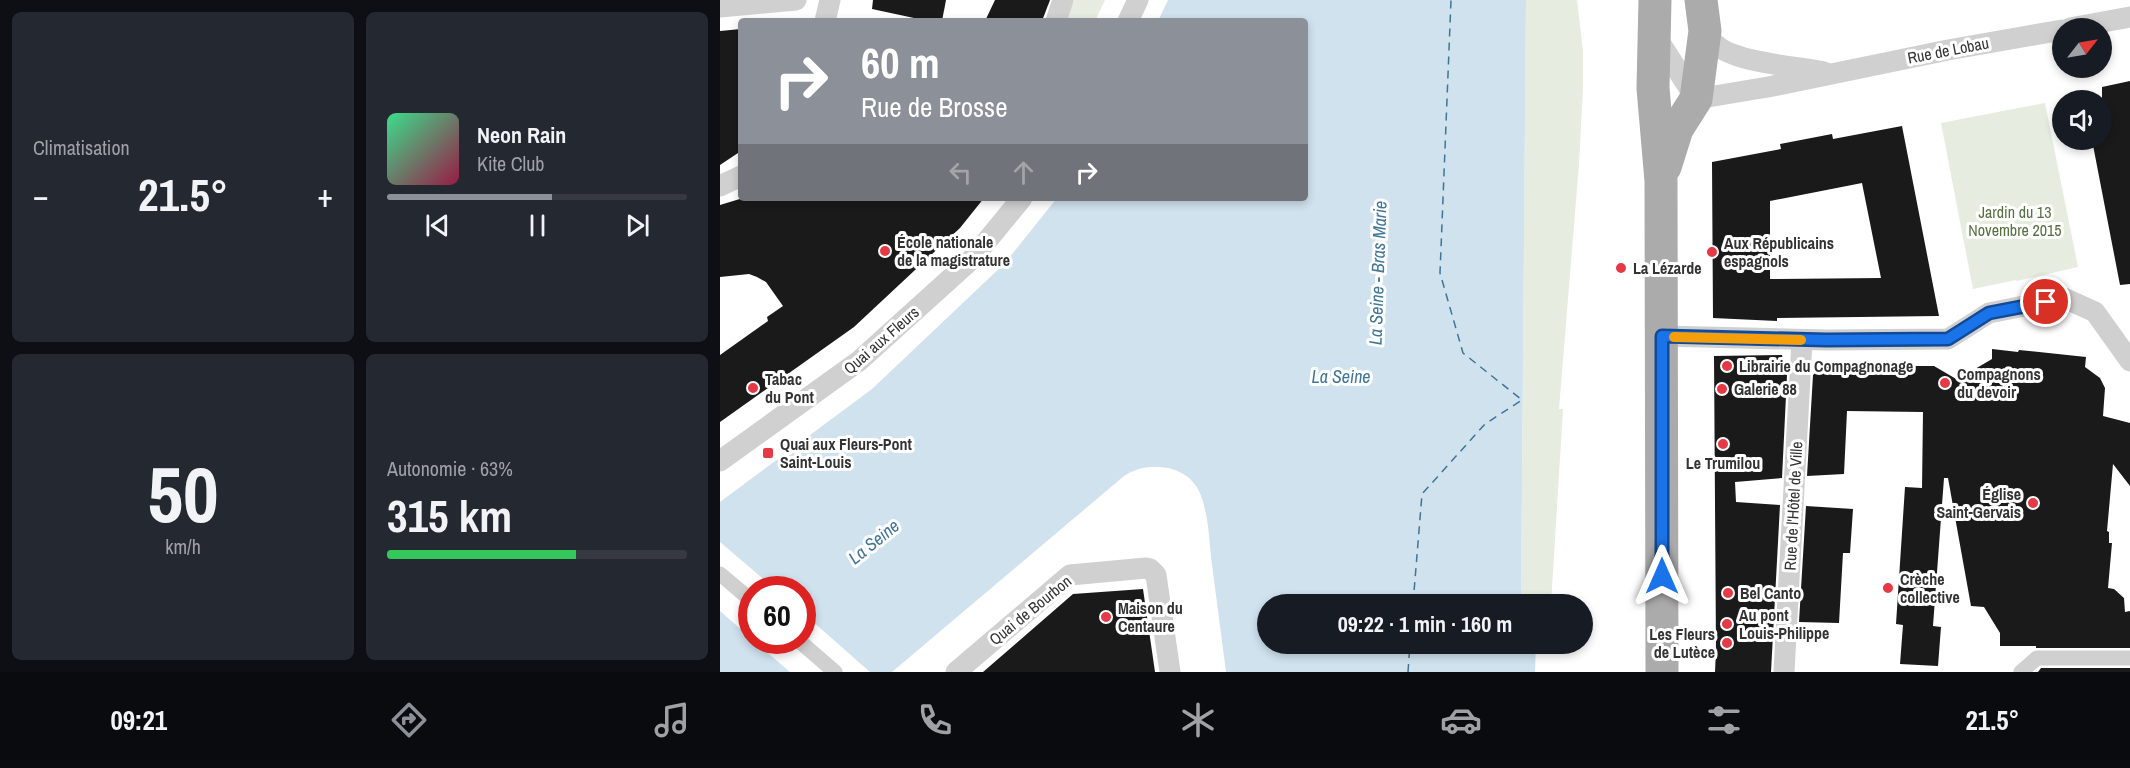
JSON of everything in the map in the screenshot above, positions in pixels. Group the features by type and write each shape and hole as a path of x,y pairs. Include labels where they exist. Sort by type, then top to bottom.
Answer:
{"main road":[{"path":"1655,0 1653,88 1661,182 1662,672"},
{"path":"1661,182 1677,129 1696,99 1703,16"}],"street":[{"path":"720,7 796,0"},
{"path":"826,18 830,0"},
{"path":"1057,18 1063,0"},
{"path":"1129,18 1138,0"},
{"name":"Rue de Lobau","path":"1703,16 1715,44 1732,54 1749,60 1834,73"},
{"path":"2112,20 2130,17"},
{"name":"Rue de Lobau","path":"1696,99 2052,32"},
{"path":"1654,34 1696,99"},
{"path":"720,186 738,177"},
{"name":"Quai aux Fleurs","path":"720,461 877,346 972,258 1020,201"},
{"path":"1662,336 1802,340 1948,339 1989,313 2064,298 2095,312 2130,361"},
{"name":"Rue de l'Hôtel de Ville","path":"1784,672 1802,340"},
{"name":"Quai de Bourbon","path":"956,672 1070,575 1146,568 1154,572 1156,579 1170,672"},
{"path":"720,574 738,589"},
{"path":"814,654 835,672"},
{"path":"2021,672 2037,658 2096,665 2130,658"}],"green space":[{"path":"1074,0 1105,0 1096,18 1067,18"},
{"path":"1526,0 1577,0 1583,51 1583,86 1559,409 1563,409 1552,594 1521,594"},
{"name":"Jardin du 13 Novembre 2015","path":"2045,103 2052,150 2054,150 2078,267 1973,289 1941,123"}],"water":[{"name":"La Seine","path":"1168,0 1526,0 1521,594 1257,594 1257,654 1536,654 1535,672 1226,672 1203,501 1194,483 1186,476 1177,471 1155,467 1133,471 1124,476 892,672 720,672 720,502 872,389 1005,263 1055,201 1308,201 1308,18 1159,18"}],"pier":[{"path":"720,542 760,576 738,576 738,627 720,611"},
{"path":"816,624 870,672 790,672 769,654 816,654"}],"building":[{"path":"873,0 946,0 943,18 914,18 872,9"},
{"path":"995,0 1050,0 1043,18 986,18"},
{"path":"738,29 738,153 720,165 720,31"},
{"path":"2130,81 2130,284 2120,285 2094,150 2112,150 2112,90 2102,90 2102,87"},
{"path":"1902,126 1939,316 1777,318 1777,321 1713,318 1712,162 1781,149 1780,144 1832,134 1833,139","holes":["1862,183 1881,278 1770,279 1770,201"]},
{"path":"738,200 982,201 960,228 854,327 720,422 720,355 768,321 767,317 783,306 766,282 757,277 749,274 720,277 720,205"},
{"name":"Église Saint-Gervais","path":"1992,349 2086,357 2085,367 2100,378 2105,388 2103,416 2130,423 2130,486 2113,464 2107,531 2109,532 2109,543 2112,543 2108,588 2114,589 2124,598 2125,612 2130,611 2130,648 2000,646 2000,633 1984,607 1971,606 1948,478 1944,478 1933,626 1941,627 1938,666 1900,664 1903,625 1896,624 1905,487 1922,488 1923,412 1847,411 1844,474 1807,476 1813,375 1823,366 1934,366 1963,383 1975,369 1992,359"},
{"path":"1782,355 1787,375 1782,478 1735,482 1736,502 1780,505 1771,672 1715,672 1714,356"},
{"path":"1806,506 1853,509 1850,553 1843,553 1839,623 1799,622"},
{"path":"1143,589 1155,672 983,672 1073,594"},
{"path":"2041,668 2130,668 2130,672 2038,672"}],"ferry route":[{"path":"1414,594 1422,494 1485,424 1522,400 1463,353 1440,273 1451,0"},
{"path":"1408,672 1409,654"}],"slow traffic":[{"path":"1674,337 1801,340"}],"place":[{"name":"École nationale de la magistrature","path":"885,251"},
{"name":"Aux Républicains espagnols","path":"1712,252"},
{"name":"La Lézarde","path":"1621,268"},
{"name":"Librairie du Compagnonage","path":"1727,366"},
{"name":"Compagnons du devoir","path":"1945,383"},
{"name":"Tabac du Pont","path":"753,388"},
{"name":"Galerie 88","path":"1722,389"},
{"name":"Le Trumilou","path":"1723,444"},
{"name":"Quai aux Fleurs-Pont Saint-Louis","path":"768,453"},
{"name":"Église Saint-Gervais","path":"2033,503"},
{"name":"Crèche collective","path":"1888,588"},
{"name":"Bel Canto","path":"1728,593"},
{"name":"Maison du Centaure","path":"1106,617"},
{"name":"Au pont Louis-Philippe","path":"1727,624"},
{"name":"Les Fleurs de Lutèce","path":"1727,643"}],"route":[{"path":"1662,576 1662,336 1826,340 1948,339 1989,313 2046,302"}],"water label":[{"name":"La Seine - Bras Marie","path":"1378,273"}]}
